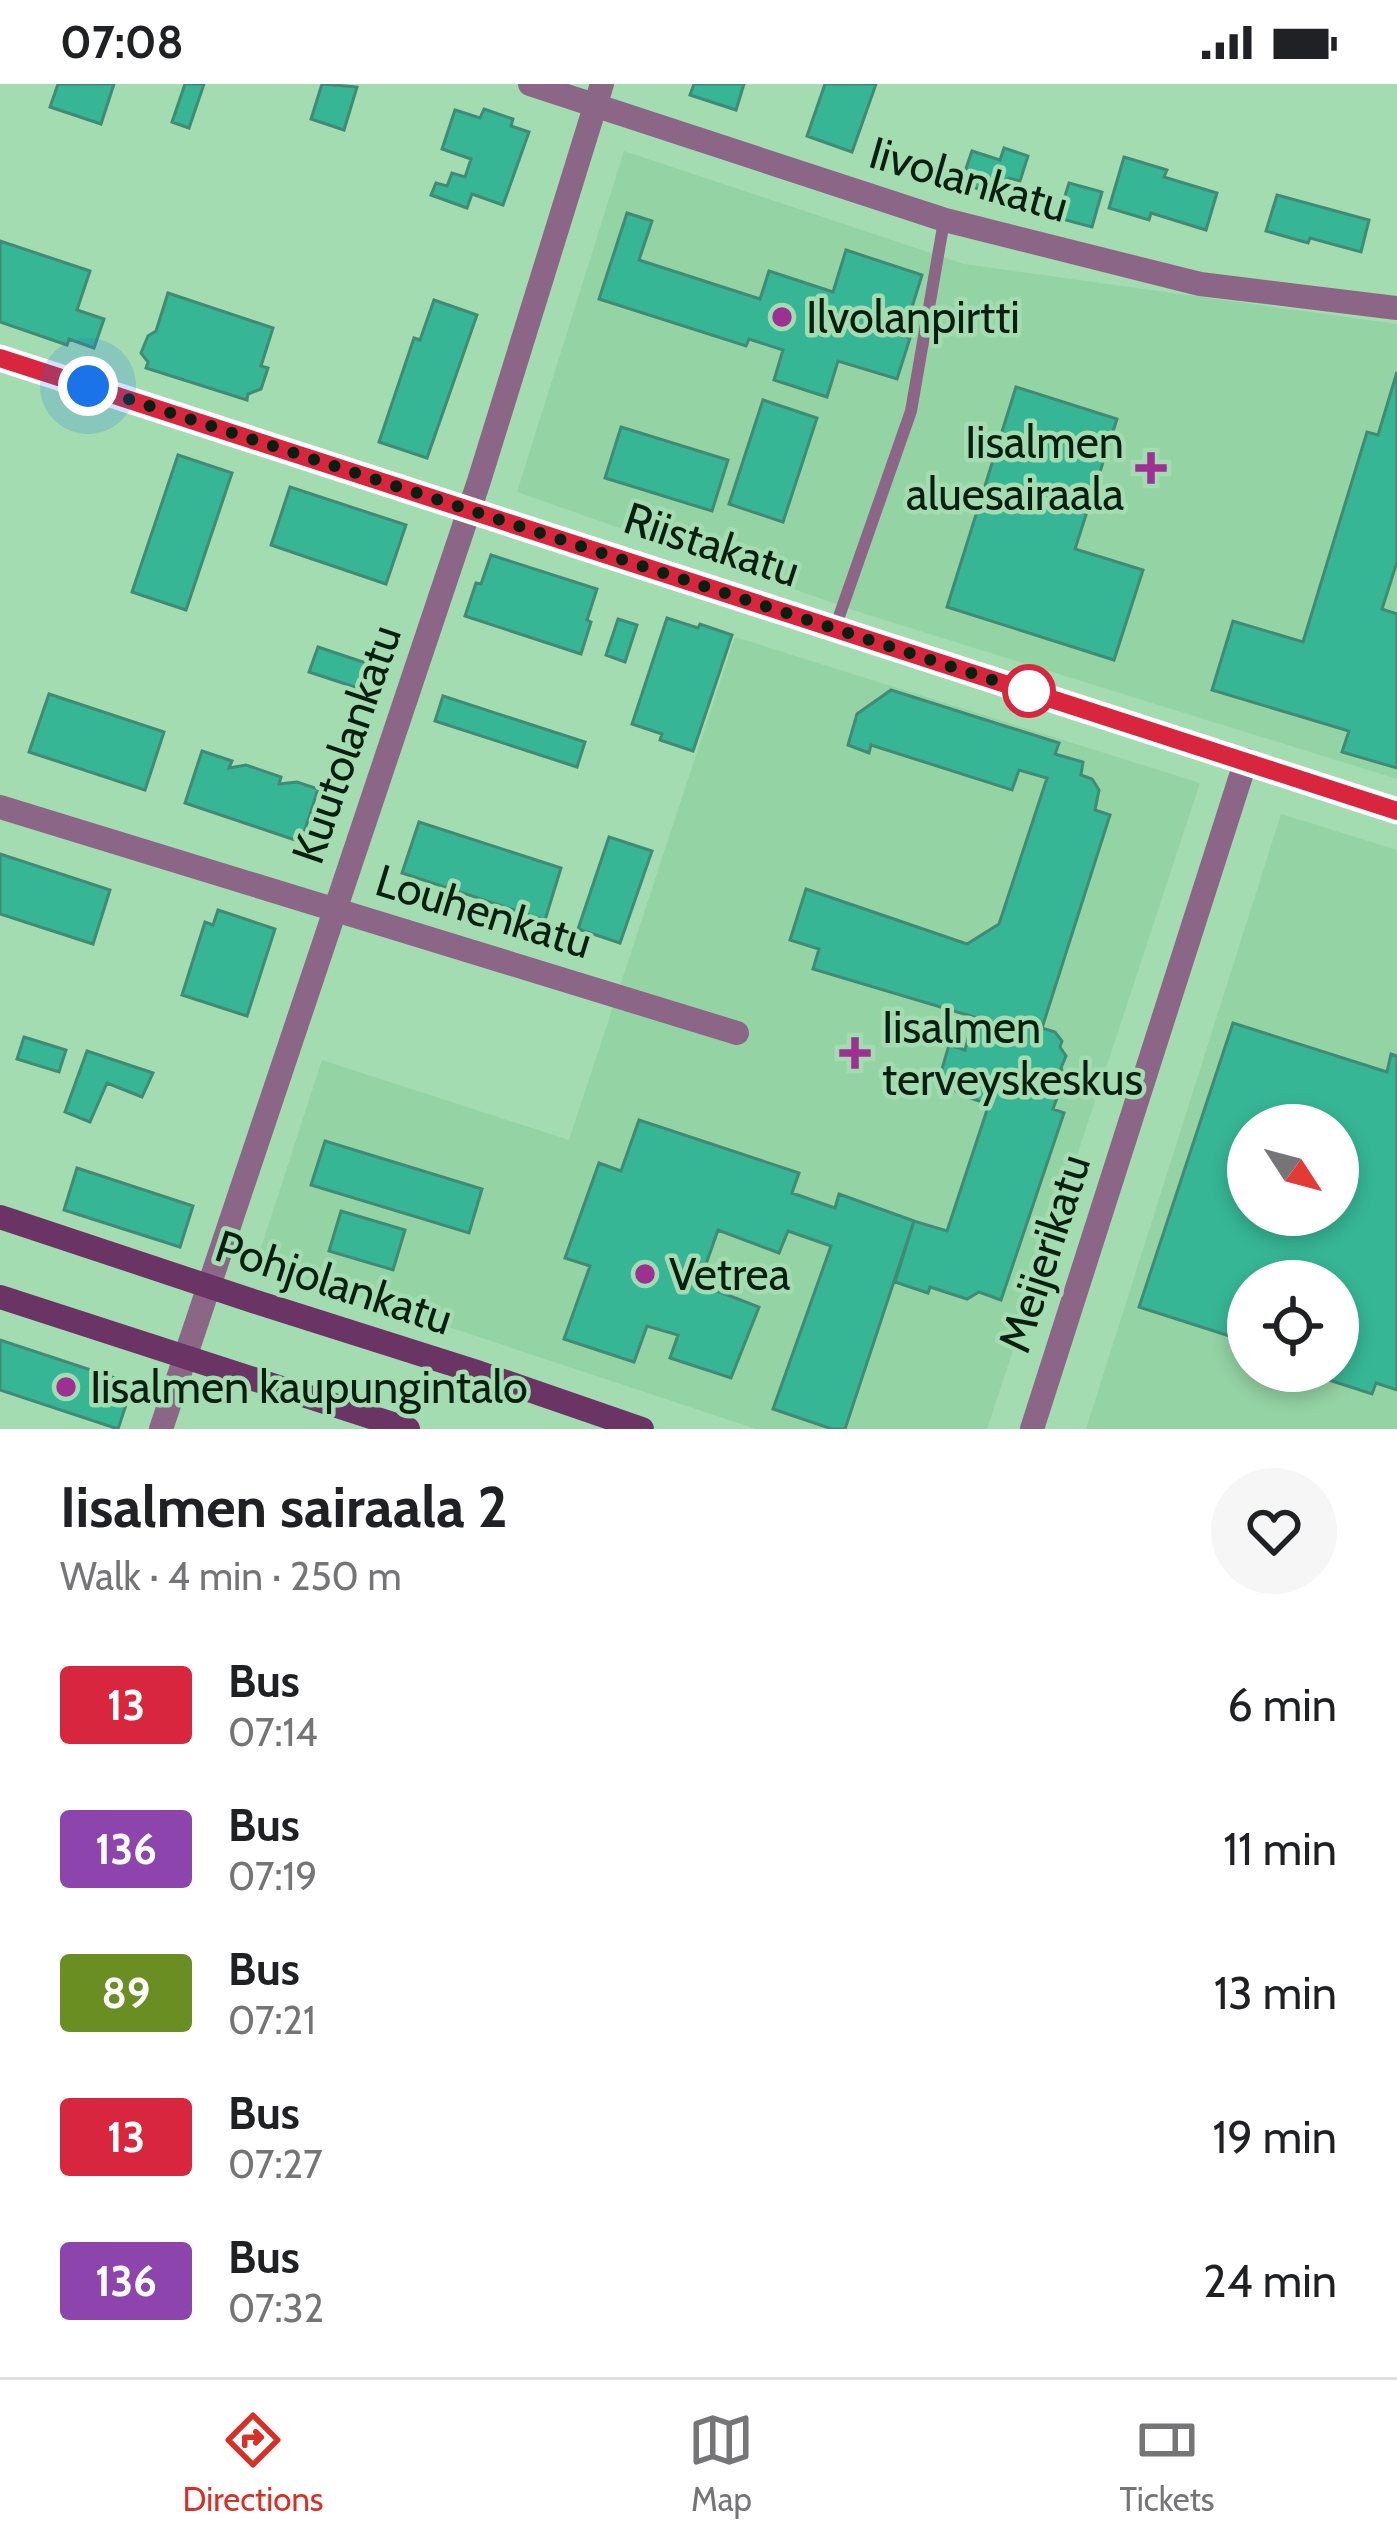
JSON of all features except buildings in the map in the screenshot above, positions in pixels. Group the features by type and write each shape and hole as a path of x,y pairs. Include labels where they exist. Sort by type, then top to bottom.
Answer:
{"main road":[{"name":"Pohjolankatu","path":"0,1217 481,1372 642,1429"},
{"path":"0,1297 408,1429"}],"street":[{"name":"Iivolankatu","path":"530,84 598,95 945,220 1200,284 1397,308"},
{"name":"Kuutolankatu","path":"161,1429 469,510 598,95"},
{"name":"Riistakatu","path":"0,358 1397,812"},
{"name":"Meijerikatu","path":"1032,1429 1246,760"},
{"name":"Louhenkatu","path":"0,808 737,1033"}],"lane":[{"path":"836,628 911,411 945,220"}],"shaded area":[{"name":"Iisalmen aluesairaala","path":"624,151 964,264 1397,324 1397,779 862,613 517,492"},
{"name":"Iisalmen terveyskeskus","path":"735,637 1200,783 987,1429 756,1429 256,1263 322,1060 569,1140"},
{"path":"1281,814 1397,850 1397,1429 1086,1429"}],"bus line":[{"name":"13","path":"0,358 1397,811"}],"place":[{"name":"Ilvolanpirtti","path":"782,317"},
{"name":"Iisalmen aluesairaala","path":"1151,468"},
{"name":"Iisalmen terveyskeskus","path":"855,1053"},
{"name":"Vetrea","path":"645,1274"},
{"name":"Iisalmen kaupungintalo","path":"66,1387"}],"route":[{"path":"88,386 1048,698 1029,691"}]}
